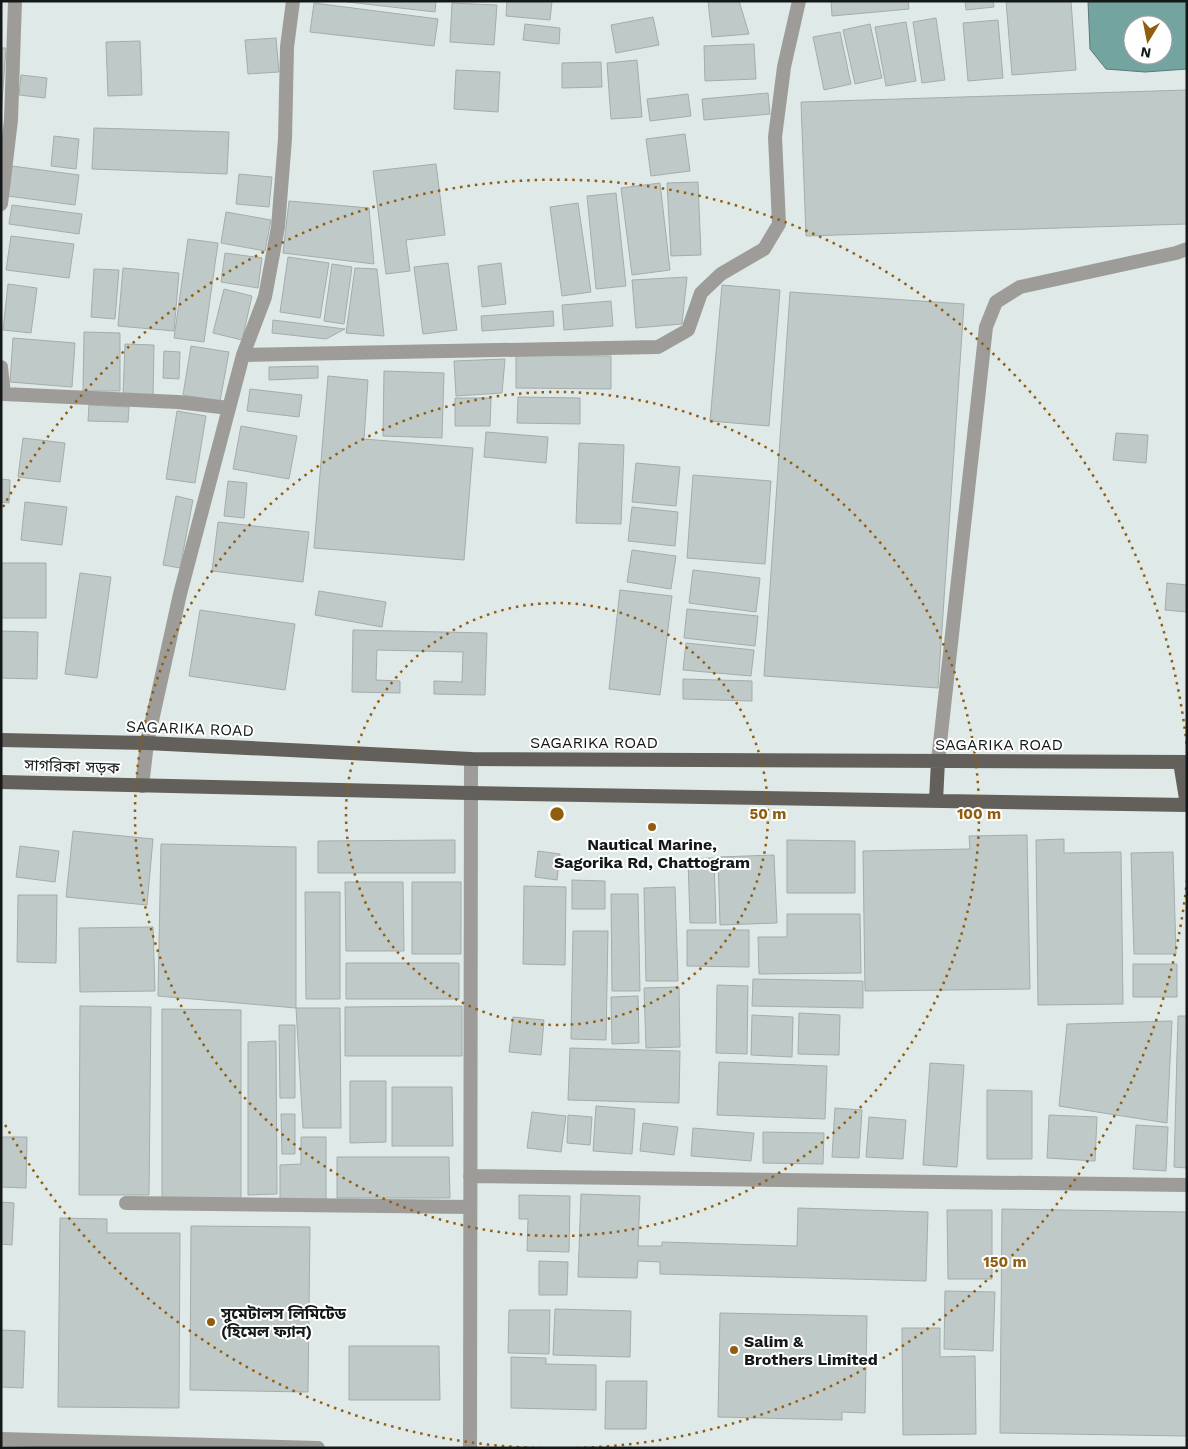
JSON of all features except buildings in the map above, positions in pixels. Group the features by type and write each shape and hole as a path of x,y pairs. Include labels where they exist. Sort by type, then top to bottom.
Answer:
{"main road":[{"name":"SAGARIKA ROAD","path":"1,740 147,743 471,759 1183,762"},
{"path":"936,801 938,761"},
{"path":"142,786 1187,805 1183,762"},
{"name":"সাগরিকা সড়ক","path":"1,782 142,786"}],"street":[{"path":"1,204 11,120 15,1"},
{"path":"142,786 147,743 180,594 243,355 264,297 278,227 285,139 287,47 292,1"},
{"path":"243,355 658,347 688,330 701,293 721,274 764,249 780,224 775,137 784,67 799,1"},
{"path":"938,761 986,327 996,302 1020,286 1176,253 1187,249"},
{"path":"1,367 4,394 178,402 229,408"},
{"path":"470,1448 471,759"},
{"path":"470,1176 1187,1186"},
{"path":"126,1203 470,1207"},
{"path":"1,1439 318,1448"}],"water":[{"path":"1088,1 1187,1 1187,69 1145,72 1106,69 1090,49"}],"place":[{"name":"Nautical Marine, Sagorika Rd, Chattogram","path":"652,827"},
{"name":"সুমেটালস লিমিটেড (হিমেল ফ্যান)","path":"211,1322"},
{"name":"Salim & Brothers Limited","path":"734,1350"}]}
